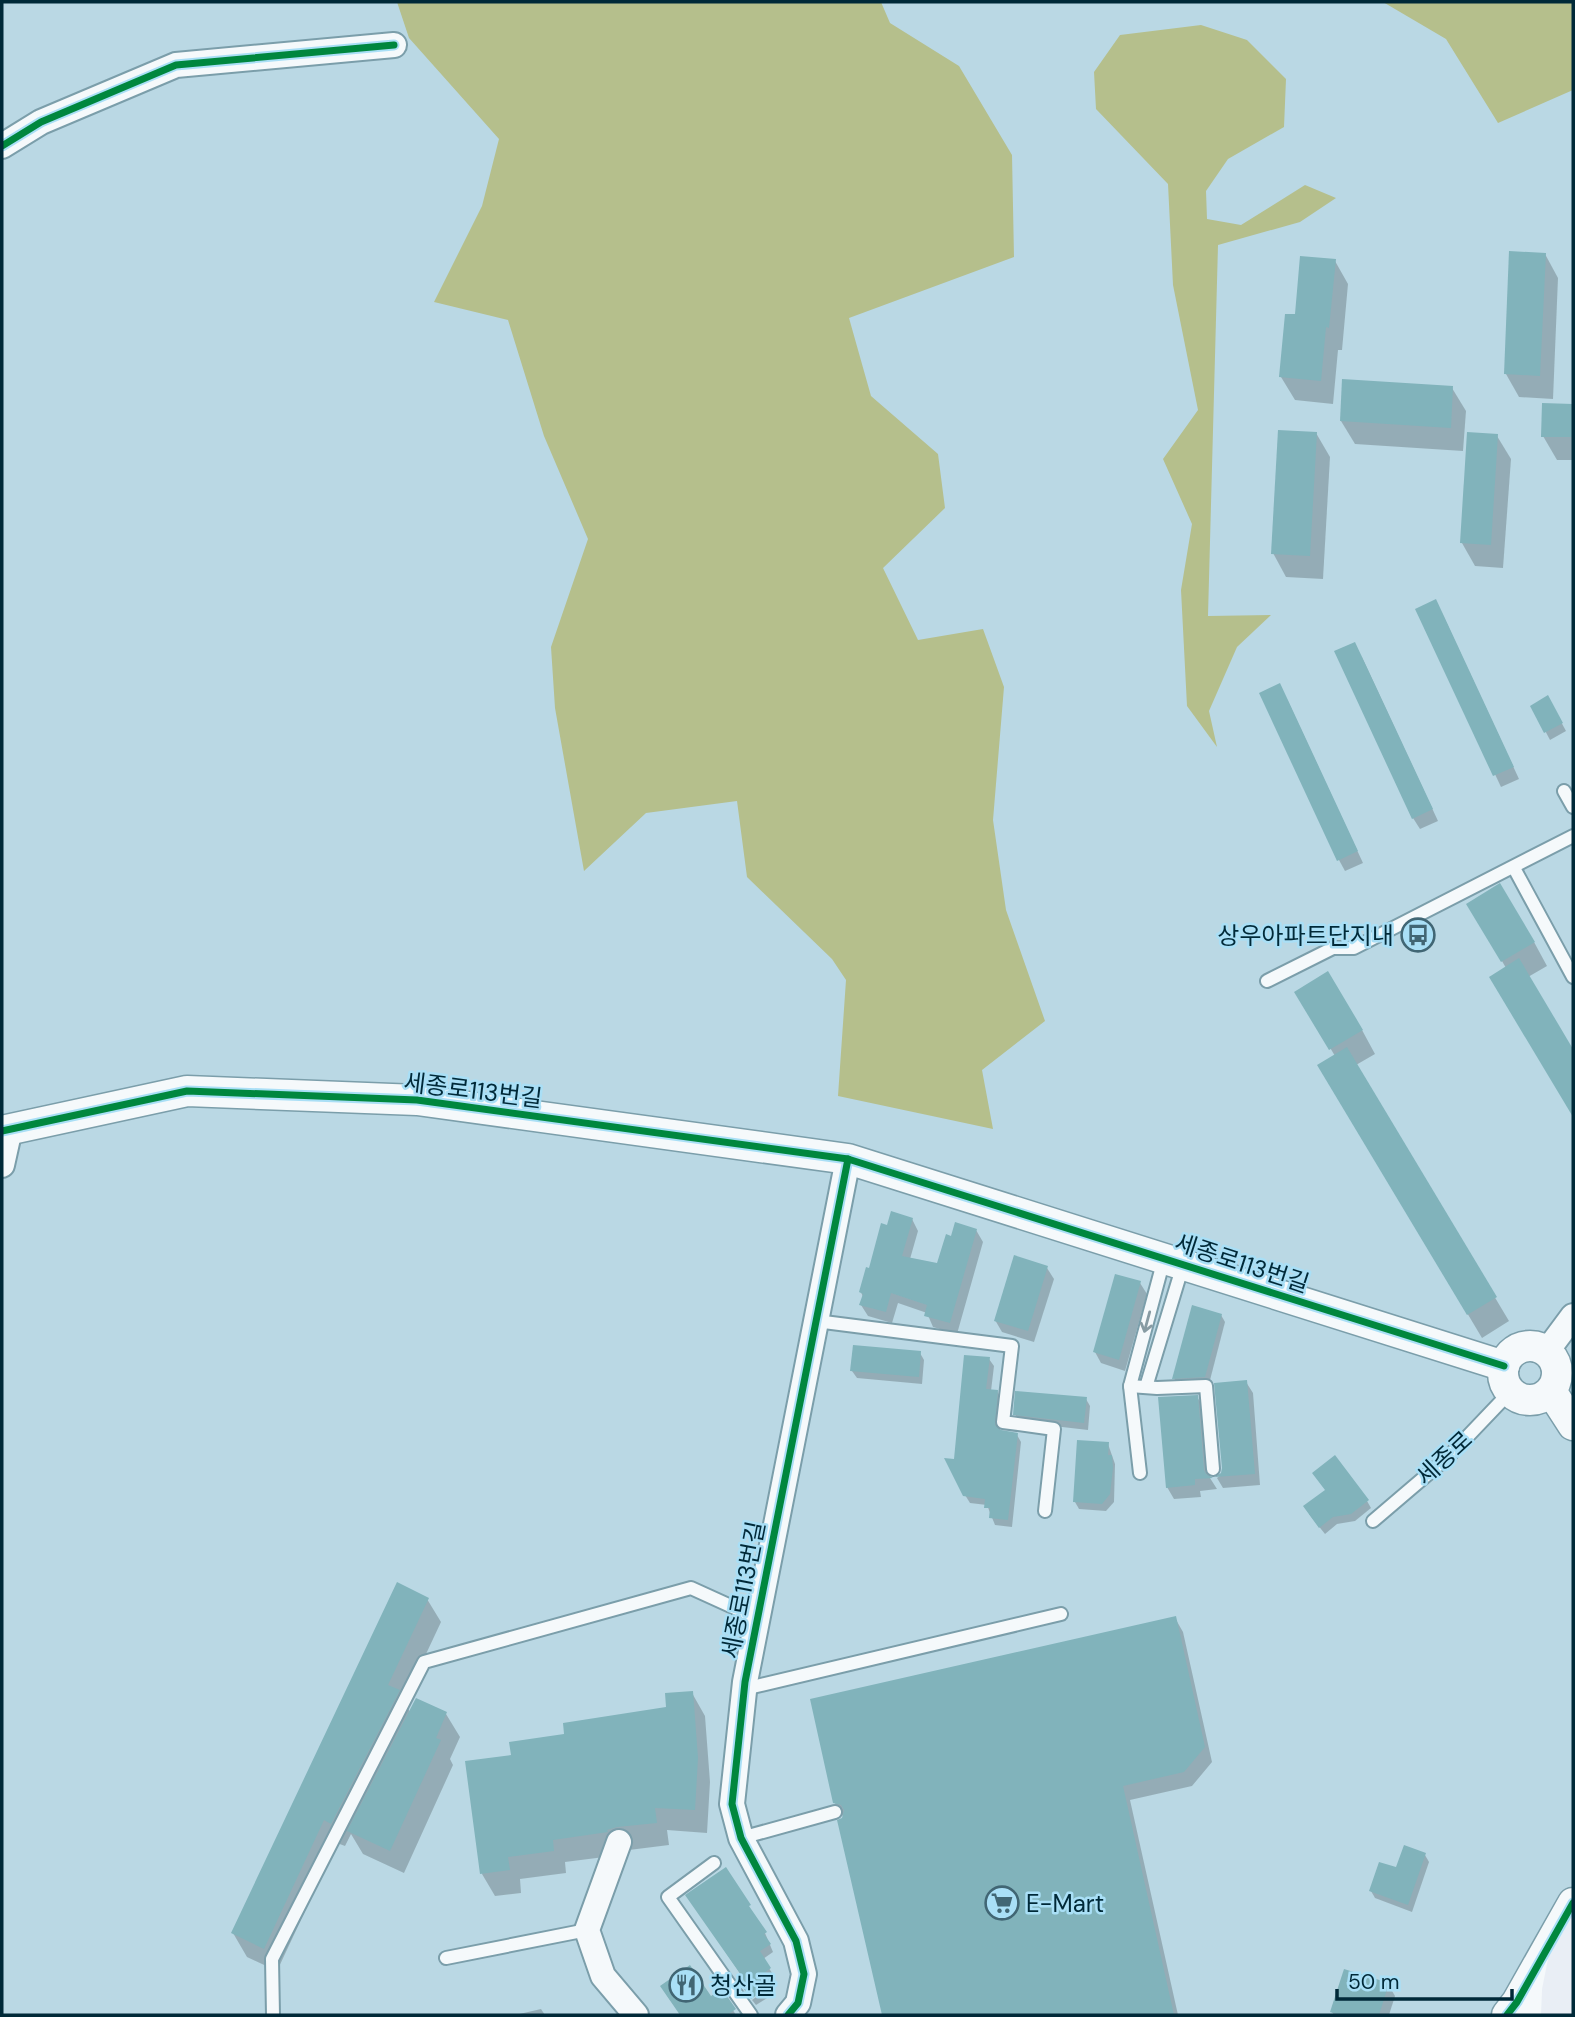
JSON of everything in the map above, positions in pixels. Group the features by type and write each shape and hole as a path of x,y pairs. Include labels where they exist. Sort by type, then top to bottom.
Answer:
{"highway":[{"path":"1560,2015 1561,1991 1573,1931"}],"street":[{"path":"2,146 41,122 176,65 394,45"},
{"name":"세종로113번길","path":"2,1165 6,1130 187,1091 417,1100 848,1159 1173,1262 1507,1379"},
{"name":"세종로113번길","path":"788,2015 798,2003 804,1974 796,1941 741,1838 732,1804 744,1689 848,1159"},
{"path":"1507,1379 1526,1400 1544,1397 1551,1391 1558,1375 1557,1366 1547,1351 1573,1315"},
{"name":"세종로","path":"1507,1379 1513,1351 1521,1347 1539,1347 1547,1351"},
{"path":"1551,1391 1573,1424"},
{"path":"620,1842 587,1930 603,1976 636,2015"},
{"path":"1507,2015 1573,1903"},
{"path":"1539,2015 1573,1915"}],"lane":[{"path":"1564,791 1573,807"},
{"path":"1267,981 1333,948 1354,948 1573,836"},
{"path":"1514,868 1573,977"},
{"path":"1140,1473 1130,1386 1173,1262"},
{"path":"1146,1387 1173,1262"},
{"path":"816,1321 1012,1346 1003,1422 1054,1429 1045,1511"},
{"name":"세종로","path":"1373,1521 1448,1457 1507,1379"},
{"path":"1130,1386 1206,1386 1213,1469"},
{"path":"273,2015 272,1959 424,1662 691,1588 757,1618"},
{"path":"744,1689 1061,1614"},
{"path":"741,1838 835,1812"},
{"path":"714,1863 668,1897 751,2015"},
{"path":"446,1958 587,1930"}],"green space":[{"path":"397,2 881,2 890,23 959,66 1012,155 1014,257 849,318 871,396 938,454 945,508 883,568 918,640 983,629 1004,687 993,820 1006,910 1045,1021 982,1070 993,1129 838,1096 846,980 832,959 747,877 737,801 646,813 584,871 555,708 551,647 588,539 544,436 508,320 434,302 482,206 499,139 409,38"},
{"path":"1383,2 1573,2 1573,90 1498,123 1446,39"},
{"path":"1201,25 1247,40 1286,79 1284,127 1228,159 1206,191 1207,219 1241,225 1305,185 1336,198 1300,222 1218,245 1208,616 1271,615 1237,647 1209,711 1217,747 1187,706 1181,590 1192,524 1163,459 1198,410 1173,285 1168,184 1096,109 1094,72 1120,35"}],"building":[{"path":"1509,251 1546,253 1540,376 1504,374"},
{"path":"1300,256 1336,259 1321,381 1279,377 1285,314 1295,314"},
{"path":"1342,379 1453,386 1451,428 1340,421"},
{"path":"1542,403 1573,404 1573,437 1541,437"},
{"path":"1278,430 1317,432 1310,556 1271,554"},
{"path":"1467,432 1498,434 1491,545 1460,543"},
{"path":"1436,599 1514,767 1493,776 1415,609"},
{"path":"1355,642 1433,809 1412,819 1334,651"},
{"path":"1280,683 1358,851 1337,861 1259,693"},
{"path":"1548,695 1563,723 1544,733 1530,706"},
{"path":"1500,883 1535,942 1501,962 1466,904"},
{"path":"1519,958 1573,1049 1573,1117 1489,977"},
{"path":"1328,971 1363,1030 1329,1050 1294,992"},
{"path":"1347,1047 1497,1297 1467,1315 1317,1065"},
{"path":"891,1211 913,1218 902,1256 937,1263 946,1234 951,1236 955,1222 977,1229 950,1323 924,1316 927,1305 891,1293 886,1312 859,1305 863,1294 859,1292 866,1267 869,1268 881,1223 887,1225"},
{"path":"1014,1255 1048,1266 1028,1331 994,1321"},
{"path":"1115,1274 1141,1281 1119,1360 1093,1352"},
{"path":"1192,1305 1222,1314 1205,1377 1172,1379"},
{"path":"853,1345 921,1351 919,1377 850,1371"},
{"path":"964,1355 990,1357 986,1389 998,1390 995,1425 1001,1430 1018,1433 1008,1520 989,1518 990,1508 984,1508 985,1499 963,1496 944,1458 954,1459"},
{"path":"1247,1380 1255,1474 1215,1477 1221,1473 1222,1468 1214,1383"},
{"path":"1015,1391 1087,1397 1084,1423 1013,1415"},
{"path":"1198,1395 1204,1470 1213,1478 1195,1479 1195,1485 1166,1488 1158,1397"},
{"path":"1077,1440 1109,1442 1108,1455 1112,1455 1113,1468 1110,1494 1102,1504 1073,1502"},
{"path":"1335,1455 1369,1500 1351,1514 1333,1517 1319,1528 1303,1506 1325,1490 1312,1473"},
{"path":"397,1582 429,1598 388,1685 400,1690 331,1824 324,1820 264,1949 231,1933"},
{"name":"E-Mart","path":"1176,1616 1205,1747 1184,1772 1123,1786 1174,2015 882,2015 837,1820 842,1818 844,1810 841,1805 833,1803 810,1699"},
{"path":"693,1691 698,1758 695,1810 655,1808 657,1823 617,1827 607,1830 608,1832 553,1840 554,1851 508,1857 510,1870 480,1874 465,1761 511,1755 509,1742 564,1734 563,1723 666,1707 665,1693"},
{"path":"416,1698 447,1712 436,1738 441,1740 390,1851 347,1831"},
{"path":"1404,1845 1426,1853 1408,1905 1369,1891 1379,1862 1396,1867"},
{"path":"726,1867 767,1932 764,1934 771,1944 760,1951 771,1968 764,1973 772,1985 751,1999 736,1978 741,1975 685,1895"},
{"path":"690,1965 711,1996 722,1989 736,2009 727,2015 680,2015 660,1986"},
{"path":"1344,1969 1389,1983 1379,2015 1340,2015 1330,2012"}],"cycle path":[{"path":"2,146 41,122 176,65 394,45"},
{"path":"2,1131 187,1091 417,1100 848,1159 1504,1366"},
{"path":"788,2015 798,2003 804,1974 796,1941 741,1838 732,1804 745,1682 848,1159"},
{"path":"1507,2015 1573,1903"}],"place":[{"name":"상우아파트단지내","path":"1418,935"},
{"name":"E-Mart","path":"1002,1903"},
{"name":"청산골","path":"686,1985"}]}
